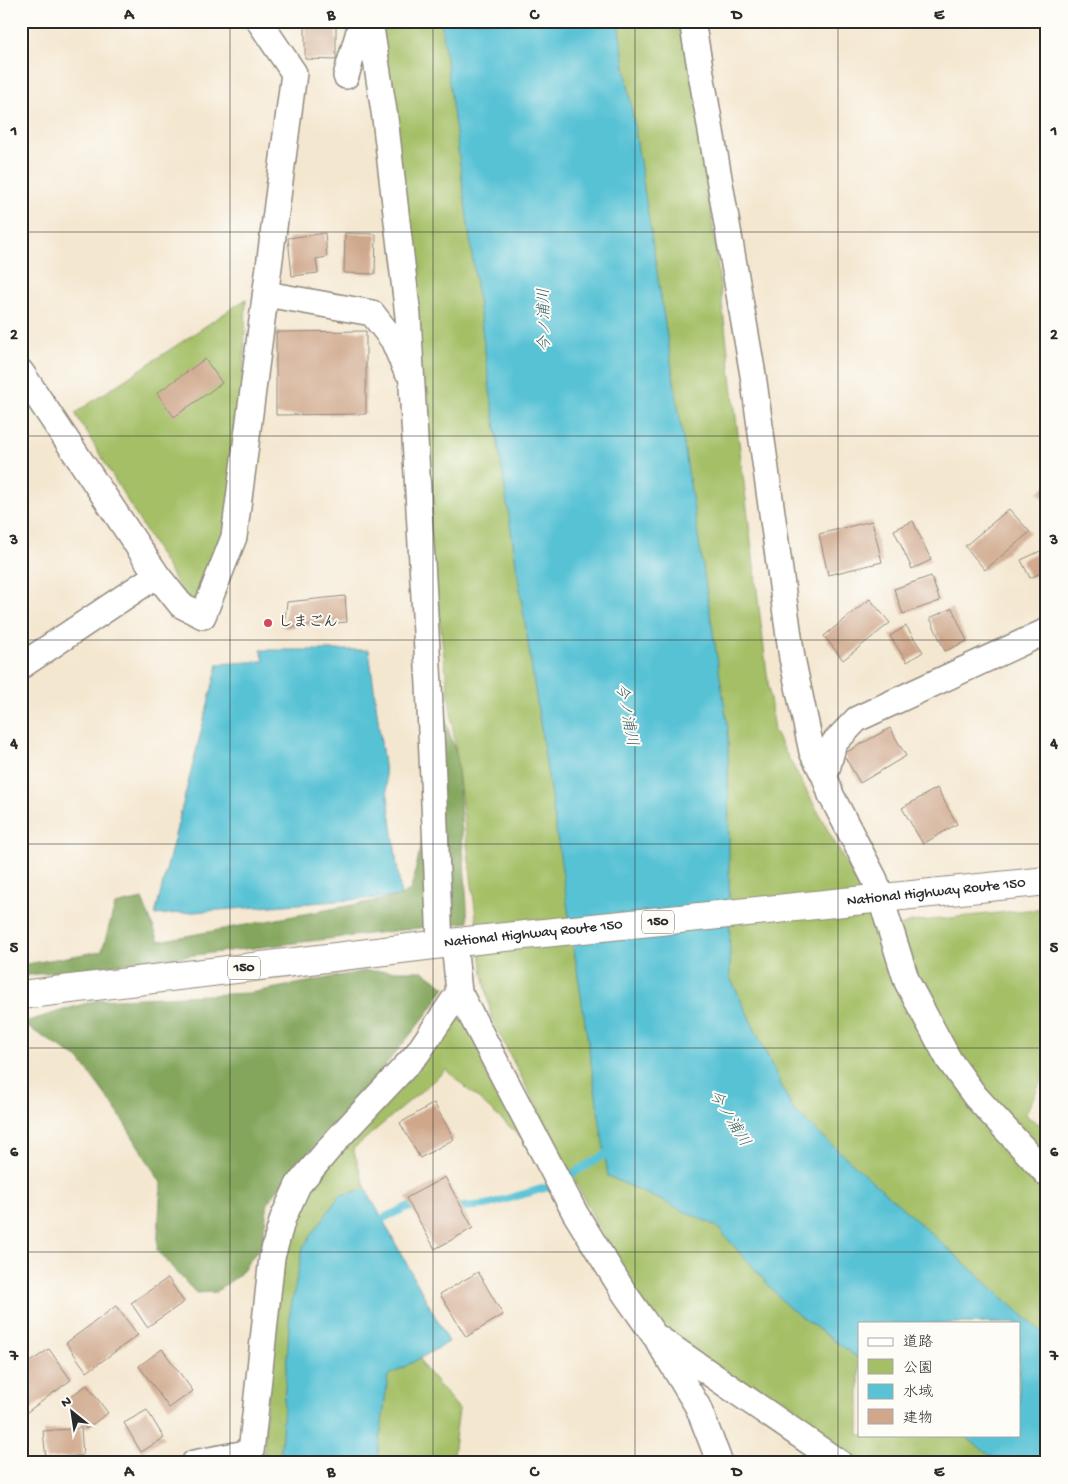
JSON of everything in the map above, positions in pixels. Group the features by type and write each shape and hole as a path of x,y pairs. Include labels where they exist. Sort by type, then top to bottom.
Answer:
{"highway":[{"name":"National Highway Route 150","path":"21,995 454,943 1047,881"}],"street":[{"path":"21,372 157,575 181,605 203,616 234,537 294,73 259,21"},
{"path":"346,76 362,21"},
{"path":"370,21 385,118 404,286 412,384 429,685 459,992 574,1213 698,1406 720,1463"},
{"path":"692,21 752,375 792,658 812,752 825,777 838,810 875,880 907,982 949,1060 975,1096 1047,1174"},
{"path":"266,294 372,313 392,340 412,384"},
{"path":"21,666 157,575"},
{"path":"825,777 834,743 857,719 1047,631"},
{"path":"194,1463 251,1452 272,1257 283,1218 298,1185 339,1137 417,1054 459,992"},
{"path":"654,1335 840,1463"}],"green space":[{"path":"366,21 688,21 774,731 892,948 890,930 911,922 1047,908 1047,1069 1025,1115 1047,1129 1047,1463 860,1463 654,1335 492,1020 483,974"},
{"path":"246,299 239,500 194,612 75,413"},
{"path":"428,666 457,757 468,922 21,976 21,965 102,951 115,905 142,899 159,941 401,896 411,889 434,789"},
{"path":"365,971 423,971 445,987 427,1014 365,1090 288,1176 268,1202 262,1244 239,1275 216,1292 196,1293 157,1251 161,1183 115,1108 79,1059 21,1023 97,1000 250,993"},
{"path":"466,1019 547,1160 446,1070 353,1149 423,1366 459,1409 452,1463 263,1463 273,1315 281,1254 310,1183 451,1021"}],"water":[{"name":"今ノ浦川","path":"441,21 618,21 728,728 730,977 793,1110 1039,1330 1047,1334 1047,1463 1000,1463 964,1436 1020,1436 1020,1322 858,1322 858,1358 788,1307 716,1226 608,1176 490,390"},
{"path":"261,650 369,650 401,896 155,915 218,664 264,661"},
{"path":"366,1189 449,1342 388,1376 378,1455 374,1463 280,1463 290,1312 303,1247 340,1195"}],"building":[{"path":"305,21 336,21 336,60 305,59"},
{"path":"325,233 327,257 316,259 318,273 292,276 288,238"},
{"path":"345,233 376,234 375,274 344,273"},
{"path":"366,331 366,414 276,415 276,332"},
{"path":"205,359 222,383 174,417 157,393"},
{"path":"1047,485 1047,502 1038,492"},
{"path":"1009,509 1030,532 985,570 965,546"},
{"path":"872,521 882,562 828,575 819,534"},
{"path":"913,521 931,560 912,569 894,530"},
{"path":"1047,548 1047,570 1030,578 1021,560"},
{"path":"931,576 940,601 903,614 894,589"},
{"path":"345,596 347,622 284,628 287,602"},
{"path":"870,599 890,623 843,660 824,636"},
{"path":"952,608 967,641 945,651 930,618"},
{"path":"906,626 923,652 907,662 890,636"},
{"path":"890,728 906,756 860,783 843,754"},
{"path":"937,788 957,824 923,844 902,808"},
{"path":"434,1103 454,1139 420,1158 400,1123"},
{"path":"445,1177 473,1228 435,1249 406,1198"},
{"path":"478,1272 503,1315 466,1337 440,1294"},
{"path":"168,1278 184,1302 147,1327 131,1303"},
{"path":"116,1306 138,1335 87,1372 66,1343"},
{"path":"49,1349 71,1380 23,1415 21,1368"},
{"path":"162,1349 193,1391 169,1408 139,1366"},
{"path":"87,1385 108,1413 86,1429 65,1400"},
{"path":"147,1410 164,1438 141,1452 124,1423"},
{"path":"81,1428 83,1455 46,1459 43,1431"}],"waterway":[{"path":"452,1208 486,1205 552,1186 612,1150"},
{"path":"373,1223 407,1207 420,1208"}],"place":[{"name":"しまごん","path":"268,623"}]}
